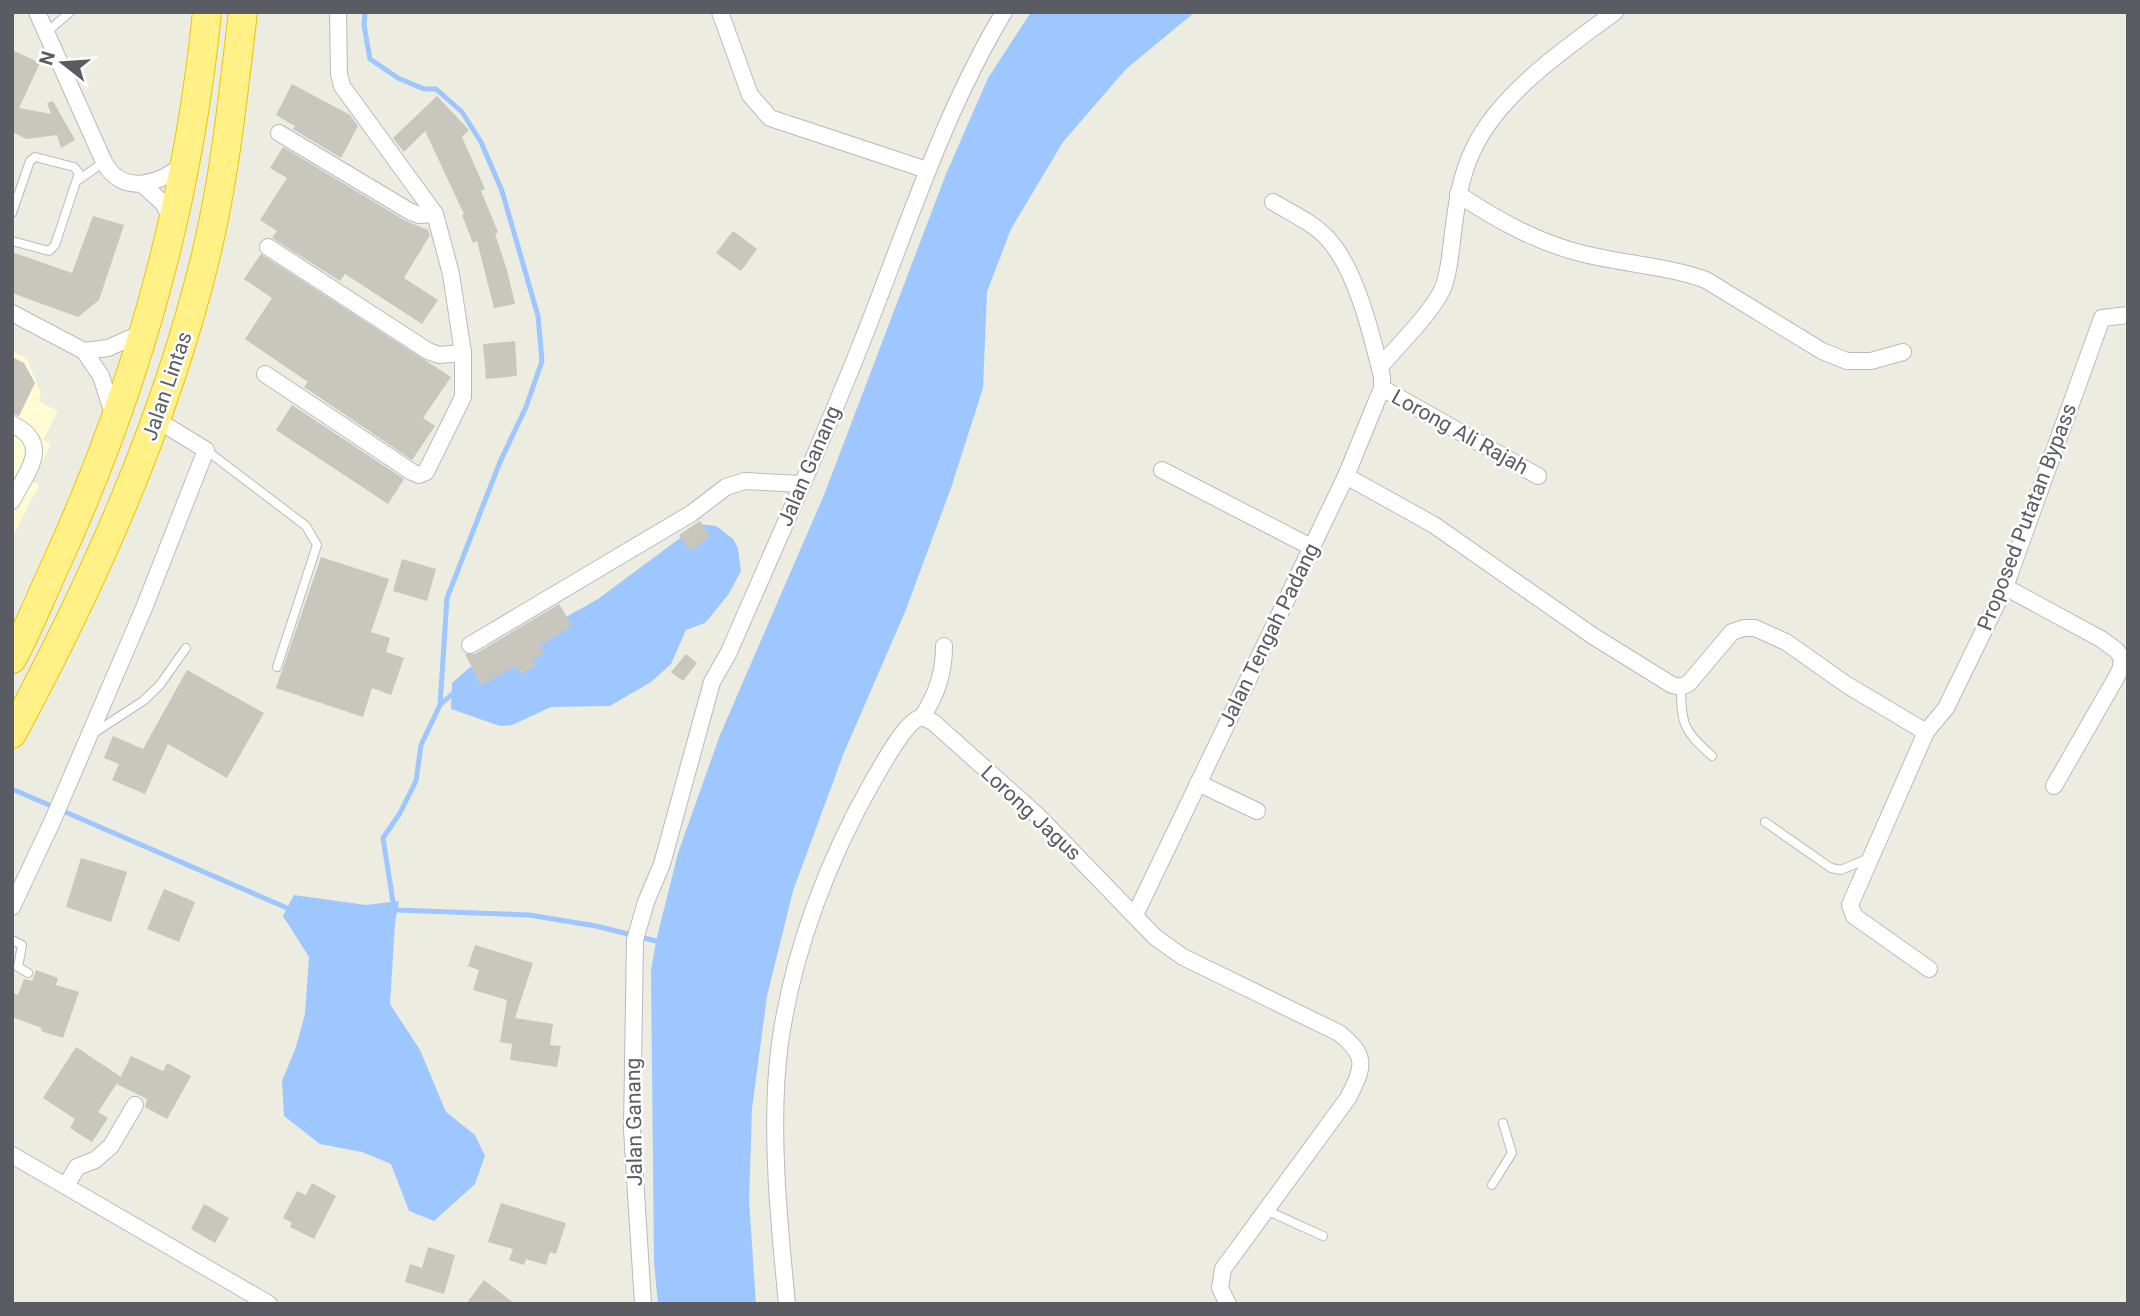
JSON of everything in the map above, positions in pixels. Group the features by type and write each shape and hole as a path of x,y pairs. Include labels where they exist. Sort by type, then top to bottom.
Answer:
{"highway":[{"name":"Jalan Lintas","path":"12,659 66,542 115,424 145,331 187,161 207,12"},
{"name":"Jalan Lintas","path":"12,734 49,666 93,573 157,420 189,320 206,256 226,148 243,12"}],"street":[{"path":"37,12 104,162 113,176 121,181 142,184 166,177 187,161"},
{"path":"265,374 419,475 426,472 463,397 463,353 451,274 435,214 342,86 338,12"},
{"path":"720,12 750,94 770,118 927,170"},
{"name":"Jalan Ganang","path":"643,1304 632,1129 637,934 662,864 712,682 729,652 861,344 927,170 959,95 1004,12"},
{"path":"1380,367 1443,288 1448,271 1458,194 1474,146 1491,120 1525,83 1615,12"},
{"path":"279,133 411,212 419,215 435,214"},
{"path":"142,184 164,204 173,226"},
{"path":"1458,194 1507,224 1556,246 1687,273 1706,280 1822,351 1847,361 1871,361 1903,352"},
{"path":"1273,202 1310,223 1339,253 1361,302 1380,367 1382,388"},
{"path":"268,247 428,351 439,355 463,353"},
{"path":"12,313 84,351 101,376 115,424"},
{"name":"Proposed Putatan Bypass","path":"1929,969 1851,913 1850,905 1926,732 1946,708 2005,587 2097,328 2102,318 2128,315"},
{"path":"84,351 108,348 145,331"},
{"name":"Jalan Tengah Padang","path":"1135,915 1346,476 1382,388"},
{"name":"Lorong Ali Rajah","path":"1382,388 1538,476"},
{"path":"12,907 144,608 206,450 157,420"},
{"path":"12,425 33,438 35,456 12,501"},
{"path":"1162,470 1311,547"},
{"path":"1346,476 1434,525 1593,636 1672,685 1681,687 1698,674 1732,632 1755,628 1786,642 1847,685 1926,732"},
{"path":"470,645 692,513 726,487 745,481 802,484"},
{"path":"2005,587 2101,639 2122,658 2116,678 2054,786"},
{"path":"787,1304 776,1145 777,1078 780,1043 796,970 808,925 845,833 890,753 910,724 922,717 940,682 944,666 944,646"},
{"name":"Lorong Jagus","path":"922,717 933,722 1037,815 1135,915"},
{"path":"1198,783 1257,811"},
{"path":"1135,915 1155,937 1183,957 1339,1033 1352,1043 1362,1063 1349,1098 1223,1269 1220,1288 1228,1304"},
{"path":"66,1186 76,1167 95,1160 111,1146 135,1105"},
{"path":"12,1155 269,1304"}],"lane":[{"path":"47,32 70,12"},
{"path":"12,213 30,161 35,157 74,167 79,173 55,245 49,251 12,241"},
{"path":"77,181 104,162"},
{"path":"206,450 306,526 317,545 277,667"},
{"path":"87,741 97,730 128,713 159,686 186,648"},
{"path":"1681,687 1681,717 1693,739 1712,756"},
{"path":"1765,822 1830,867 1841,870 1850,868 1872,857"},
{"path":"12,940 22,945 18,968 28,973"},
{"path":"1492,1185 1512,1153 1503,1122"},
{"path":"1266,1210 1323,1236"}],"shaded area":[{"path":"12,351 27,359 41,394 38,401 58,411 43,440 51,444 32,481 39,485 12,538"}],"water":[{"path":"1031,12 1195,12 1126,69 1063,142 1011,229 987,292 983,388 951,488 905,612 843,755 793,891 767,996 752,1109 749,1200 756,1304 658,1304 654,1263 651,971 678,853 720,735 824,495 946,174 988,78"},
{"path":"699,524 716,526 733,539 738,548 741,571 728,595 705,623 686,630 671,664 651,682 610,706 551,707 512,725 500,726 451,709 452,683 469,668 509,649 598,599"},
{"path":"294,895 366,905 399,901 390,1004 420,1050 446,1112 475,1135 485,1156 475,1184 434,1221 409,1211 391,1164 362,1152 320,1144 284,1116 282,1081 296,1047 305,1014 309,957 283,916"}],"building":[{"path":"12,50 40,63 19,108 51,114 47,103 53,101 75,140 61,148 57,135 27,139 12,132"},
{"path":"292,84 350,115 358,126 341,158 293,129 295,126 276,115"},
{"path":"437,96 469,130 462,137 485,189 481,191 498,232 495,234 515,304 494,308 477,241 473,243 462,215 464,214 425,131 404,152 393,138"},
{"path":"283,147 406,221 428,230 430,235 404,278 438,300 422,324 345,274 340,281 272,238 277,231 260,220 287,178 270,168"},
{"path":"93,216 124,225 99,300 78,317 12,293 12,252 72,273"},
{"path":"733,231 757,249 741,271 716,253"},
{"path":"261,254 451,377 423,418 435,426 412,460 304,387 308,382 245,339 272,298 244,279"},
{"path":"515,341 517,376 486,379 483,344"},
{"path":"12,357 24,363 35,383 19,416 12,414"},
{"path":"292,405 404,479 388,504 276,430"},
{"path":"700,521 710,537 690,551 679,535"},
{"path":"321,557 389,579 371,632 390,638 386,652 404,658 391,695 372,688 363,717 276,688"},
{"path":"402,559 436,569 427,601 393,591"},
{"path":"559,604 572,626 540,646 544,654 533,659 536,666 520,674 516,666 481,685 465,654 475,654"},
{"path":"686,654 697,663 683,681 671,672"},
{"path":"187,670 264,713 227,778 168,744 145,794 112,780 119,764 104,758 113,736 143,749"},
{"path":"81,858 127,872 111,922 66,907"},
{"path":"164,889 195,902 179,942 147,929"},
{"path":"475,945 533,963 515,1018 553,1024 550,1045 561,1046 557,1067 510,1060 512,1044 500,1042 507,1000 473,990 479,970 468,966"},
{"path":"36,970 58,978 56,985 79,992 63,1038 12,1017 12,992 18,995 24,979 32,981"},
{"path":"76,1047 121,1077 98,1112 108,1118 92,1142 70,1128 75,1119 43,1098"},
{"path":"131,1056 163,1071 167,1063 191,1076 167,1119 145,1107 147,1099 117,1084"},
{"path":"312,1183 336,1196 314,1239 290,1227 292,1223 283,1218 297,1191 306,1195"},
{"path":"501,1203 566,1223 556,1254 550,1252 546,1265 526,1259 524,1265 509,1260 513,1249 488,1242"},
{"path":"204,1204 229,1218 215,1243 191,1229"},
{"path":"428,1247 455,1255 444,1294 405,1282 410,1264 422,1268"},
{"path":"484,1280 515,1304 466,1304"}],"waterway":[{"path":"365,12 364,25 370,59 398,78 424,89 436,89 462,112 481,142 502,191 538,316 542,361 526,407 500,462 447,598 440,705"},
{"path":"393,902 383,838 400,813 416,781 421,745 440,705 451,695"},
{"path":"12,789 287,908"},
{"path":"397,910 529,915 596,926 656,941"}]}
